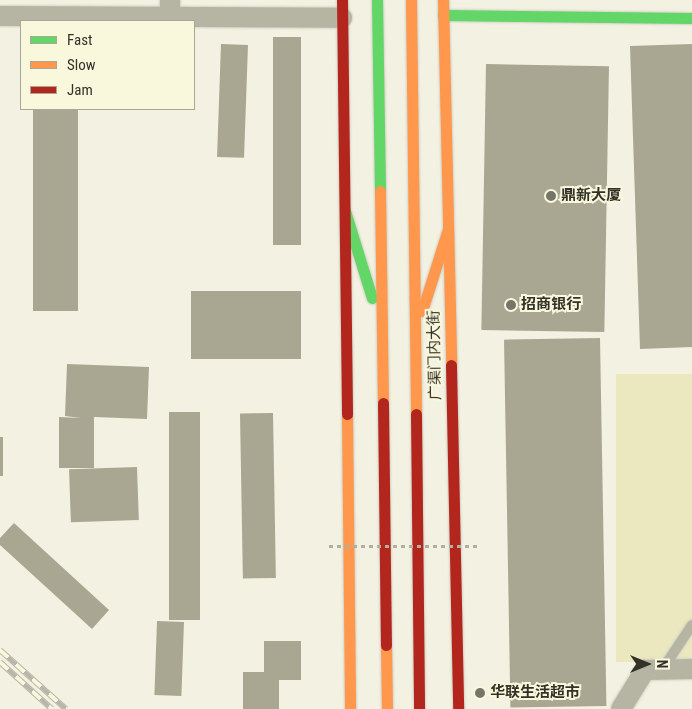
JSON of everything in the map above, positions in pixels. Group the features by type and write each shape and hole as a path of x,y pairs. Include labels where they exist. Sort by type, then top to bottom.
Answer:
{"main road":[{"path":"377,0 380,324 387,709"},
{"name":"广渠门内大街","path":"411,0 419,709"},
{"name":"广渠门内大街","path":"443,0 458,709"},
{"path":"342,9 350,709"},
{"path":"443,15 692,18"},
{"path":"345,211 380,324"},
{"path":"415,336 448,229"}],"street":[{"path":"0,16 170,10 342,9"},
{"path":"621,709 645,670 692,669"}],"lane":[{"path":"662,670 692,625"}],"path":[{"path":"328,546 477,546"}],"shaded area":[{"path":"616,374 692,374 692,662 616,662"}],"building":[{"path":"273,37 301,37 301,245 273,245"},
{"path":"221,44 248,45 244,158 217,157"},
{"path":"692,44 692,347 640,349 630,46"},
{"name":"鼎新大厦","path":"486,64 609,66 604,332 481,330"},
{"path":"33,110 78,110 78,311 33,311"},
{"path":"191,291 301,291 301,359 191,359"},
{"path":"600,338 606,706 510,708 504,340"},
{"path":"67,364 149,367 147,419 94,417 94,468 59,468 59,417 81,418 65,416"},
{"path":"169,412 200,412 200,620 169,620"},
{"path":"273,413 276,578 243,579 240,414"},
{"path":"0,437 3,437 3,476 0,476"},
{"path":"137,467 139,520 71,522 69,469"},
{"path":"14,523 109,610 92,629 0,545 0,538"},
{"path":"157,621 184,622 181,696 154,695"},
{"path":"264,641 301,641 301,680 279,680 279,709 243,709 243,672 264,672"}],"railway":[{"path":"0,650 66,709"},
{"path":"0,662 52,709"}],"traffic: fast":[{"path":"377,0 380,191"},
{"path":"443,15 692,18"},
{"path":"345,211 372,298"}],"traffic: slow":[{"path":"411,0 416,414"},
{"path":"443,0 451,365"},
{"path":"380,191 383,403"},
{"path":"422,311 448,229"},
{"path":"347,414 350,709"},
{"path":"386,645 387,709"}],"traffic: jam":[{"path":"342,0 347,414"},
{"path":"451,365 458,709"},
{"path":"383,403 386,645"},
{"path":"416,414 419,709"}],"place":[{"name":"鼎新大厦","path":"551,196"},
{"name":"招商银行","path":"511,305"},
{"name":"华联生活超市","path":"480,693"}]}
